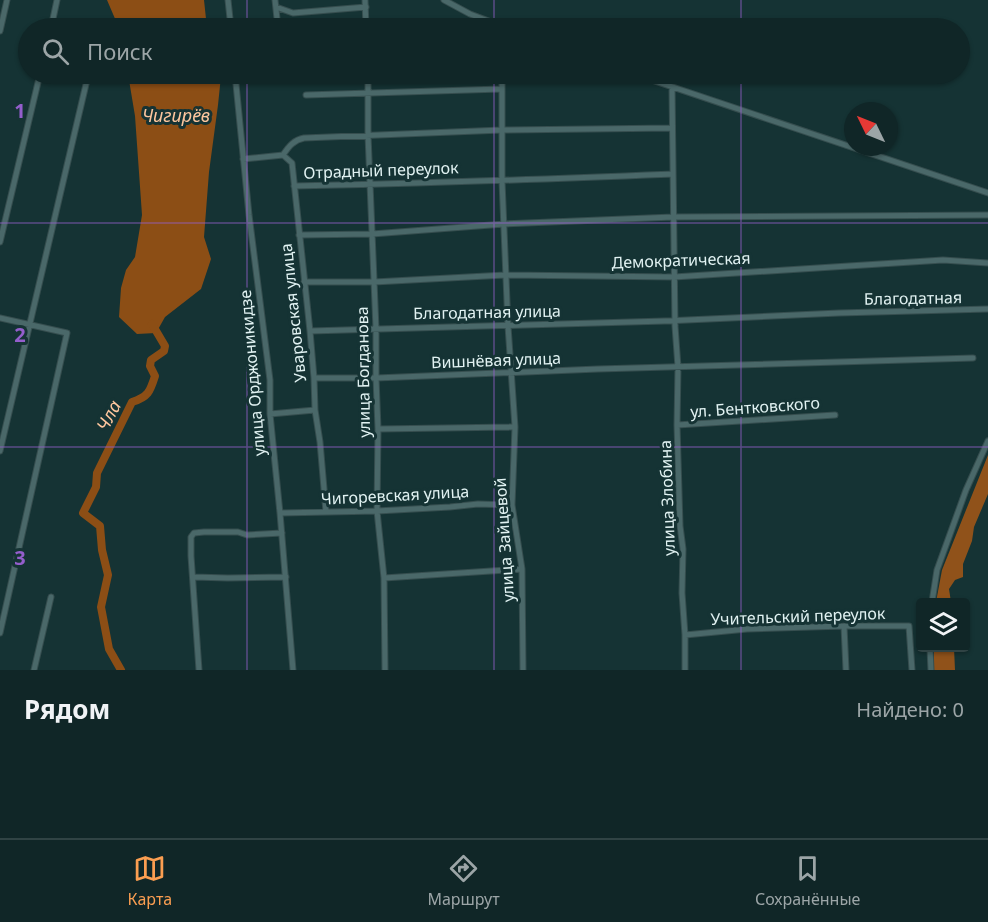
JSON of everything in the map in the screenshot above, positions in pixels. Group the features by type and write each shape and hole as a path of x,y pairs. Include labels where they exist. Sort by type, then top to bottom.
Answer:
{"street":[{"path":"0,31 7,0"},
{"path":"53,18 57,0"},
{"path":"228,0 230,18"},
{"path":"275,0 277,18"},
{"path":"444,0 480,18"},
{"path":"276,7 293,12 366,3"},
{"path":"0,242 38,84"},
{"path":"0,451 86,84"},
{"name":"улица Орджоникидзе","path":"236,84 249,215 270,380 270,414 293,670"},
{"name":"улица Богданова","path":"368,84 376,329 377,511 384,578 385,670"},
{"name":"улица Зайцевой","path":"501,84 505,275 515,427 512,505 522,569 522,670"},
{"path":"663,84 988,193"},
{"name":"улица Злобина","path":"672,87 674,277 678,367 677,425 680,526 683,549 685,670"},
{"path":"306,95 501,89"},
{"path":"243,159 283,155 291,144 304,138 502,130 672,128"},
{"name":"Уваровская улица","path":"283,155 292,163 326,512"},
{"name":"Отрадный переулок","path":"294,186 673,174"},
{"path":"299,235 372,234 504,224 673,217 988,214"},
{"name":"Демократическая","path":"304,282 374,282 505,275 674,277 943,260 988,263"},
{"name":"Благодатная","path":"675,323 839,313 988,309"},
{"path":"0,318 67,333 0,633"},
{"name":"Благодатная улица","path":"310,332 665,321 675,323"},
{"name":"Вишнёвая улица","path":"314,378 376,378 973,358"},
{"path":"270,414 315,411"},
{"name":"ул. Бентковского","path":"677,425 835,415"},
{"path":"378,429 515,427"},
{"path":"933,598 940,561 966,490 988,441"},
{"name":"Чигоревская улица","path":"280,513 377,511 478,504 512,505"},
{"path":"200,670 191,537 194,533 204,531 238,532 248,535 282,533"},
{"path":"384,578 522,569"},
{"path":"194,577 286,577"},
{"path":"34,670 51,597"},
{"path":"844,626 846,670"},
{"name":"Учительский переулок","path":"685,635 747,628 909,626 912,670"},
{"path":"930,652 931,670"}],"shaded area":[{"path":"988,455 988,494 974,527 972,541 963,564 963,577 955,580 949,589 950,598 937,598 942,570"},
{"path":"934,652 954,652 955,670 934,670"}],"water":[{"path":"107,0 204,0 206,18 115,18"},
{"name":"Чигирёв","path":"130,84 220,84 209,172 204,237 211,259 201,289 165,317 156,333 137,334 119,317 121,288 126,270 135,257 142,215 135,116"}],"waterway":[{"name":"Чла","path":"121,670 109,649 101,607 108,575 102,550 100,526 83,513 96,487 97,473 132,402 145,396 153,382 155,376 150,366 151,360 164,351 165,346 152,324"}]}
